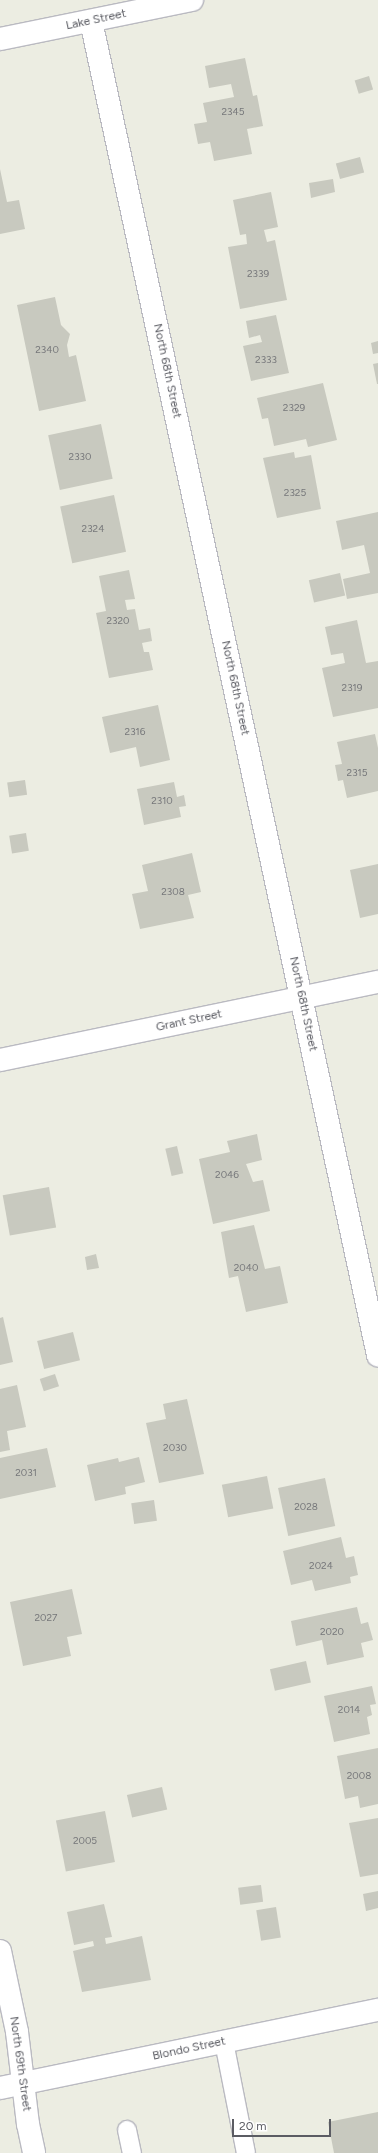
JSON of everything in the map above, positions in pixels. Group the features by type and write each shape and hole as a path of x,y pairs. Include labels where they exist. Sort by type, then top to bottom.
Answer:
{"street":[{"name":"Lake Street","path":"0,40 178,1"},
{"name":"North 68th Street","path":"91,21 378,1355"},
{"name":"Grant Street","path":"0,1060 378,982"},
{"name":"North 69th Street","path":"0,1951 17,2032 34,2153"},
{"name":"Blondo Street","path":"0,2088 378,2010"}],"lane":[{"path":"224,2042 246,2153"},
{"path":"127,2130 132,2153"}],"building":[{"path":"245,58 253,96 257,95 263,126 247,129 252,154 214,161 210,142 198,144 194,124 207,122 203,103 234,97 231,84 209,88 205,66"},
{"path":"369,76 373,89 359,94 355,80"},
{"path":"360,157 364,172 340,179 336,163"},
{"path":"0,169 7,202 19,200 25,229 0,234"},
{"path":"333,179 335,192 311,198 309,183"},
{"path":"271,192 278,227 264,230 267,242 275,240 287,300 240,309 228,247 247,244 246,234 240,235 233,200"},
{"path":"55,297 61,325 70,334 67,345 69,357 76,355 86,401 39,411 17,305"},
{"path":"276,315 289,373 251,381 243,346 262,342 260,335 249,338 246,321"},
{"path":"378,341 378,353 373,354 371,343"},
{"path":"378,363 378,384 377,384 373,364"},
{"path":"323,383 337,440 308,447 306,439 274,446 268,418 262,419 257,398"},
{"path":"101,424 113,479 60,490 48,435"},
{"path":"294,452 295,458 311,455 321,509 277,518 263,458"},
{"path":"114,495 126,552 72,563 60,506"},
{"path":"378,512 378,593 347,599 343,579 370,573 364,545 342,550 336,521"},
{"path":"129,570 135,599 125,600 127,610 135,609 139,630 150,628 152,641 142,643 144,652 149,652 153,670 109,678 96,613 106,611 99,576"},
{"path":"340,573 345,595 314,603 309,580"},
{"path":"357,620 366,663 378,661 378,708 333,717 322,668 345,663 343,653 331,655 325,627"},
{"path":"158,705 170,760 140,767 136,747 110,753 102,717"},
{"path":"375,734 378,748 378,791 347,798 343,780 338,781 335,765 342,764 337,742"},
{"path":"25,780 27,795 9,797 7,783"},
{"path":"174,782 177,797 184,795 186,806 179,807 181,817 144,825 137,789"},
{"path":"26,833 29,851 12,853 9,836"},
{"path":"192,853 201,892 188,895 194,918 140,929 132,894 148,891 142,865"},
{"path":"378,864 378,914 360,918 350,870"},
{"path":"257,1134 262,1160 246,1164 253,1182 263,1180 270,1211 213,1224 199,1159 230,1152 227,1141"},
{"path":"177,1146 183,1173 172,1176 165,1149"},
{"path":"49,1187 56,1227 10,1236 3,1195"},
{"path":"254,1225 265,1269 280,1266 288,1303 246,1312 238,1276 229,1278 221,1232"},
{"path":"96,1254 99,1268 87,1270 85,1257"},
{"path":"3,1317 13,1362 0,1365 0,1318"},
{"path":"73,1332 80,1360 44,1369 37,1341"},
{"path":"55,1374 59,1386 44,1391 40,1379"},
{"path":"17,1385 26,1427 7,1431 10,1450 0,1452 0,1389"},
{"path":"187,1399 204,1474 159,1483 146,1423 166,1419 163,1404"},
{"path":"47,1448 56,1487 0,1499 0,1458"},
{"path":"139,1457 145,1482 125,1487 126,1494 95,1501 87,1465 118,1458 119,1462"},
{"path":"267,1476 273,1508 228,1517 222,1485"},
{"path":"325,1478 335,1526 288,1536 278,1488"},
{"path":"154,1500 157,1521 134,1524 131,1503"},
{"path":"341,1537 346,1558 354,1556 358,1575 350,1577 351,1583 315,1591 312,1580 291,1585 283,1551"},
{"path":"72,1589 82,1634 67,1637 71,1656 23,1666 10,1602"},
{"path":"357,1607 361,1624 368,1622 373,1640 361,1643 364,1657 327,1665 322,1640 296,1646 291,1621"},
{"path":"306,1661 311,1682 275,1691 270,1669"},
{"path":"372,1686 376,1704 370,1705 372,1715 367,1717 370,1734 334,1742 324,1696"},
{"path":"378,1748 378,1804 360,1808 358,1796 345,1799 337,1756"},
{"path":"162,1787 167,1809 132,1818 127,1795"},
{"path":"105,1811 115,1862 66,1872 56,1821"},
{"path":"378,1818 378,1874 360,1877 349,1823"},
{"path":"261,1885 263,1902 240,1905 238,1888"},
{"path":"378,1891 378,1908 366,1911 363,1894"},
{"path":"104,1904 112,1937 105,1938 106,1944 142,1936 151,1980 82,1992 73,1951 94,1946 93,1941 74,1945 67,1912"},
{"path":"276,1907 281,1938 261,1941 256,1910"},
{"path":"378,2112 378,2153 334,2153 328,2122"}]}
